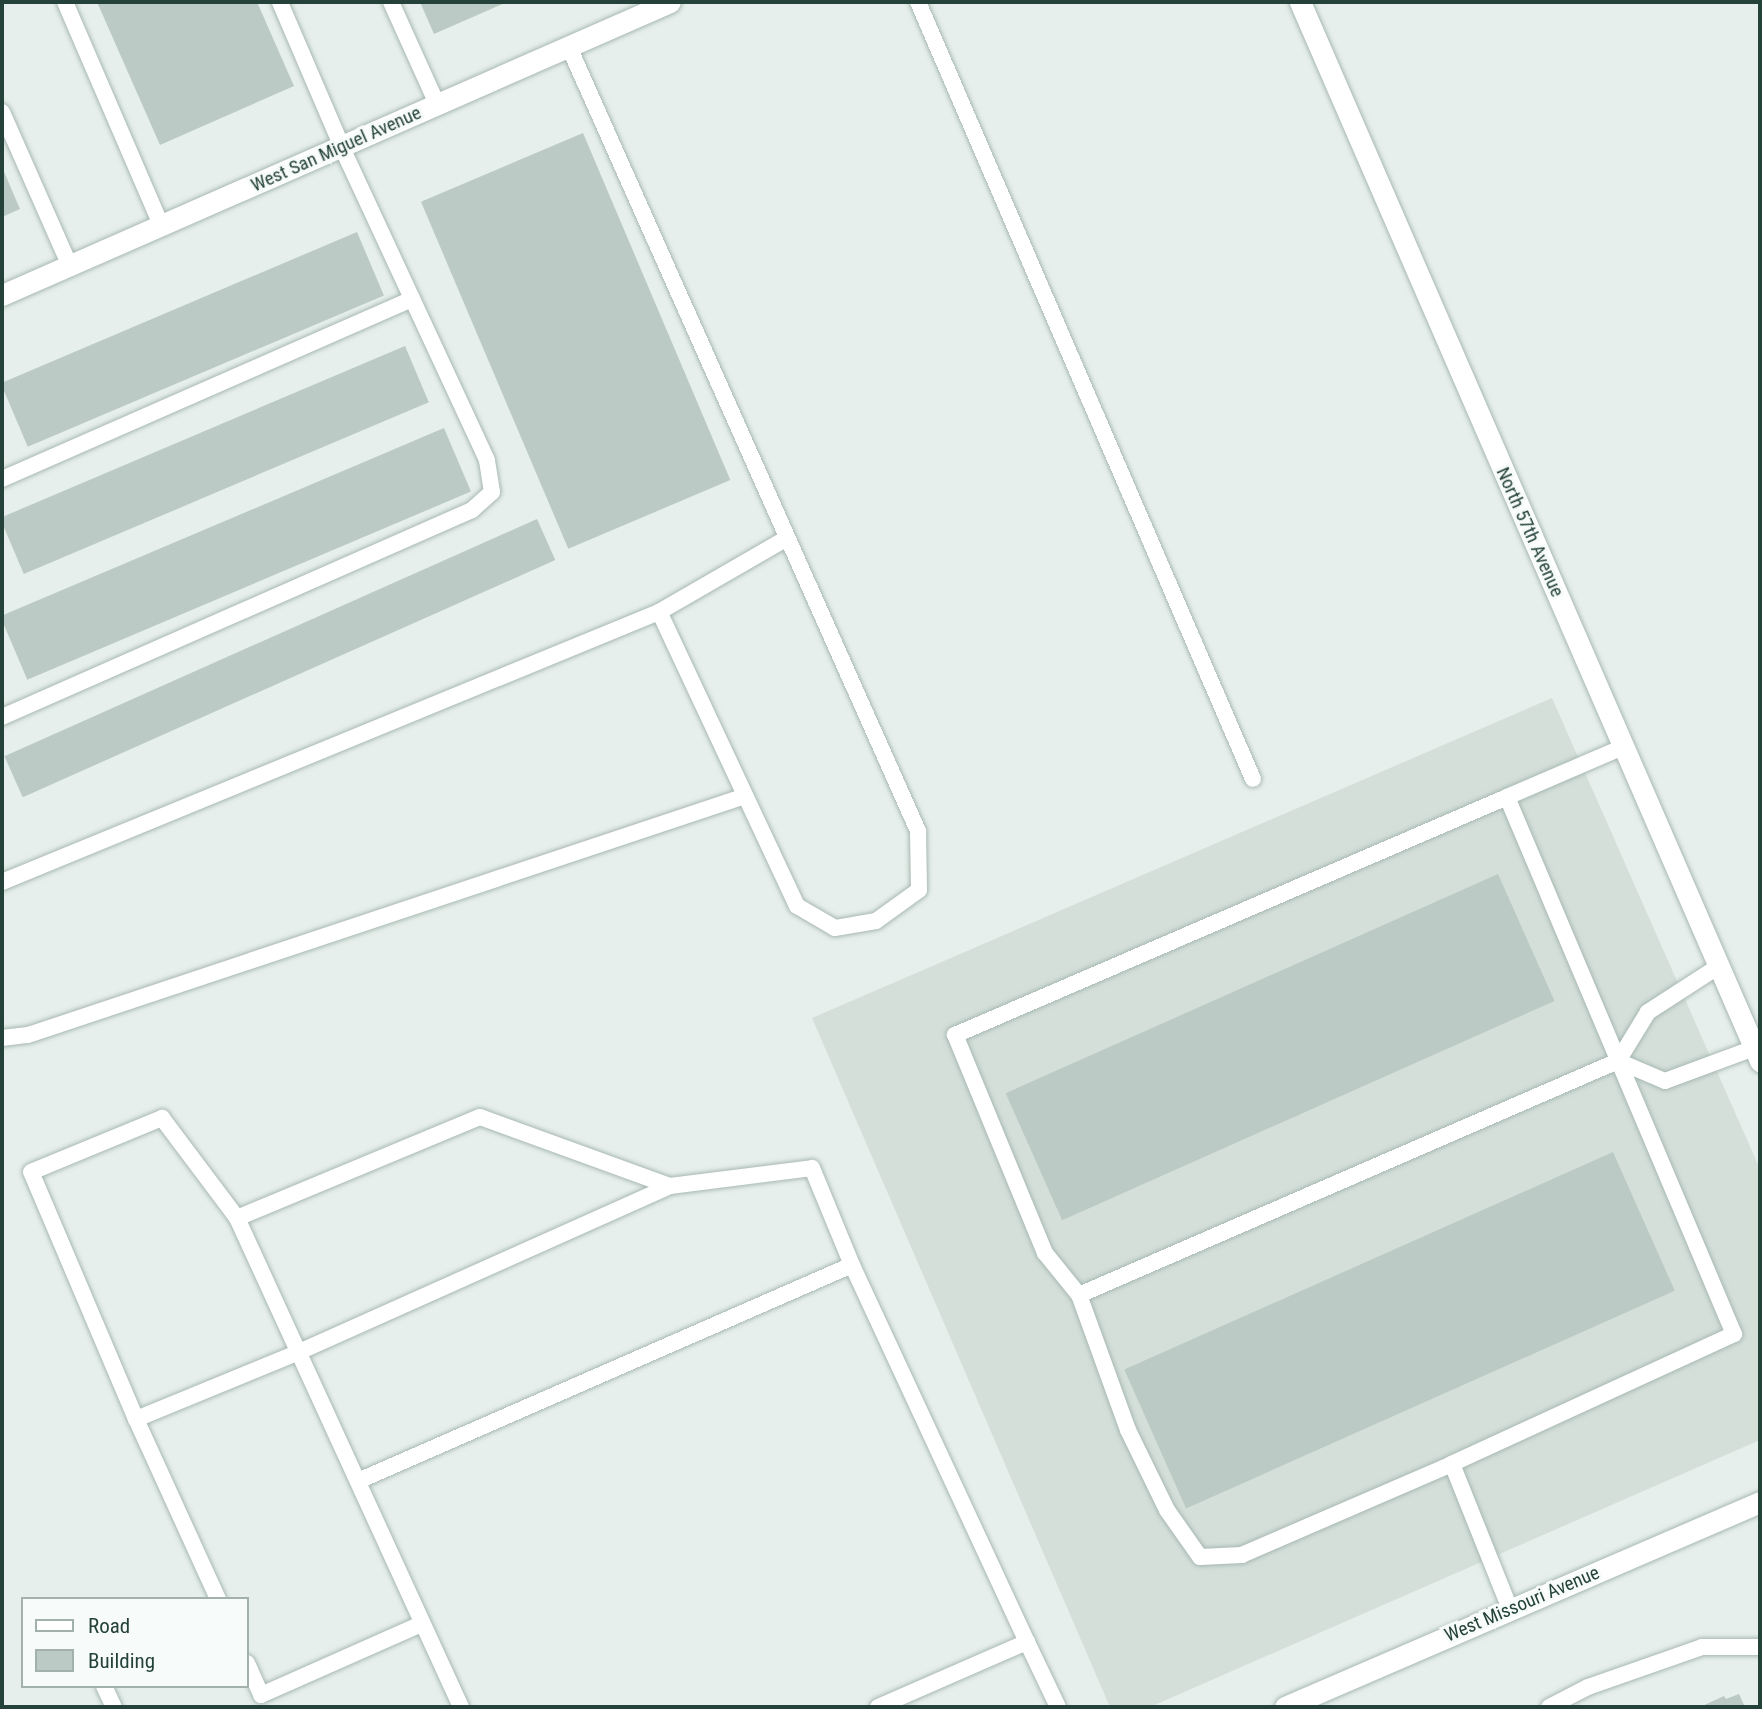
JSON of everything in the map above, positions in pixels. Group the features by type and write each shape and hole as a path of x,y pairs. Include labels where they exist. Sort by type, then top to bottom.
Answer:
{"street":[{"name":"North 57th Avenue","path":"1300,2 1757,1055"},
{"name":"West San Miguel Avenue","path":"2,295 569,47 662,3"},
{"name":"West Missouri Avenue","path":"1285,1707 1760,1502"}],"lane":[{"path":"65,2 161,225"},
{"path":"2,717 472,510 492,492 487,460 342,146 279,2"},
{"path":"391,2 437,104"},
{"path":"918,2 1253,779"},
{"path":"569,47 918,831 919,890 876,921 835,928 797,906 659,612"},
{"path":"2,112 70,266"},
{"path":"2,479 412,299"},
{"path":"2,883 659,612 787,538"},
{"path":"1507,797 1734,1334 1452,1464 1242,1555 1200,1557 1167,1510 1128,1430 1080,1295 1045,1253 955,1035 1507,797 1623,747"},
{"path":"2,1038 41,1031 745,796"},
{"path":"1080,1295 1618,1060 1647,1012 1719,966"},
{"path":"1618,1060 1665,1081 1757,1055"},
{"path":"237,1218 480,1117 670,1186"},
{"path":"217,1597 136,1419 31,1172 162,1118 237,1218 461,1707"},
{"path":"136,1419 299,1352 670,1186 812,1168 852,1265 1058,1707"},
{"path":"358,1481 852,1265"},
{"path":"1452,1464 1510,1609"},
{"path":"248,1664 261,1695 421,1624"},
{"path":"878,1707 1027,1642"},
{"path":"1549,1707 1588,1686 1702,1647 1760,1647"},
{"path":"105,1688 114,1707"}],"shaded area":[{"path":"1552,698 1760,1169 1760,1440 1150,1707 1110,1707 812,1018"}],"building":[{"path":"97,2 257,2 294,86 160,145"},
{"path":"420,2 507,2 434,34"},
{"path":"583,133 730,480 568,549 421,202"},
{"path":"2,167 20,209 2,217"},
{"path":"357,232 384,296 28,447 2,383"},
{"path":"405,346 429,402 24,574 2,517"},
{"path":"444,428 471,492 27,680 2,616"},
{"path":"537,519 555,560 23,797 4,756"},
{"path":"1498,874 1555,1001 1062,1220 1006,1093"},
{"path":"1613,1152 1675,1291 1186,1508 1124,1370"},
{"path":"1739,1694 1745,1707 1700,1707 1724,1696 1726,1699"}]}
